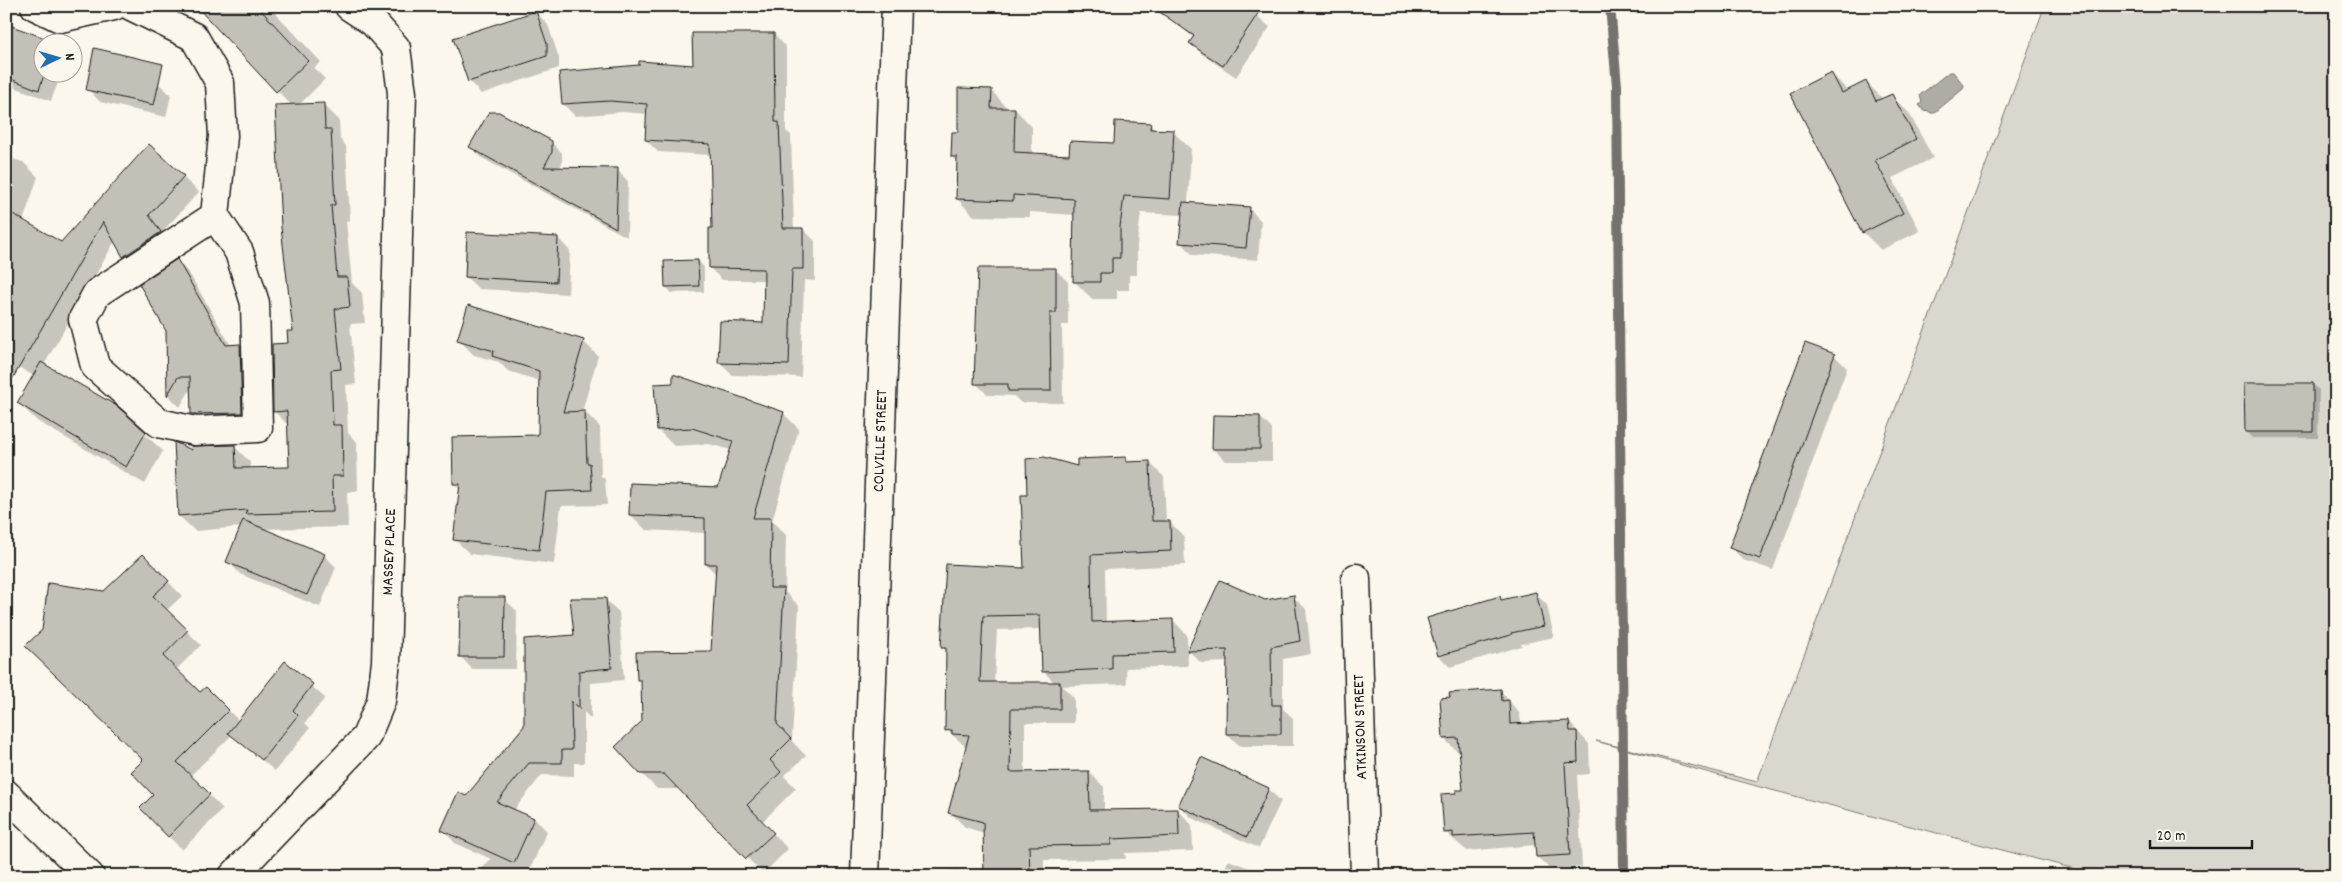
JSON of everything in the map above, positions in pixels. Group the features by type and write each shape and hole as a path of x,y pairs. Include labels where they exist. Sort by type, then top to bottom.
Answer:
{"street":[{"path":"34,6 60,18 114,6"},
{"path":"131,6 194,37 220,83 223,136 215,216 239,252 255,303 258,428 195,432 159,423 95,366 83,319 97,293 215,216"},
{"name":"MASSEY PLACE","path":"234,876 366,737 381,701 386,662 402,93 396,48 373,22 349,6"},
{"name":"COLVILLE STREET","path":"865,876 896,6"},
{"name":"ATKINSON STREET","path":"1356,578 1365,876"},
{"path":"6,794 90,876"}],"shaded area":[{"path":"2042,6 2336,6 2336,876 2102,876 1760,787 1596,741 1757,782 2044,8"},
{"path":"1949,72 1953,72 1964,85 1963,89 1934,113 1927,110 1925,112 1919,105 1922,103 1920,95"}],"building":[{"path":"196,6 257,6 308,61 276,92"},
{"path":"1151,6 1263,6 1223,66 1189,43 1194,36"},
{"path":"536,11 547,44 547,56 468,82 453,38"},
{"path":"6,24 32,33 32,82 42,82 39,90 6,77"},
{"path":"692,33 774,33 775,122 779,122 783,228 803,228 803,269 792,269 789,365 718,363 720,321 763,323 764,269 709,268 709,228 712,228 710,144 645,140 647,104 610,101 562,104 559,72 639,65 639,61 693,65"},
{"path":"94,48 163,64 154,105 86,90"},
{"path":"1831,72 1842,93 1866,81 1876,101 1892,94 1916,139 1875,160 1903,213 1862,233 1790,93"},
{"path":"958,88 992,89 991,108 1015,108 1014,152 1069,155 1070,141 1114,143 1115,121 1151,123 1150,129 1174,130 1170,199 1124,196 1120,227 1120,258 1112,258 1112,273 1100,273 1100,282 1073,282 1074,199 1013,195 1013,201 956,199 957,157 951,157 952,132 958,132"},
{"path":"324,103 325,129 331,129 335,205 331,205 337,277 347,277 350,307 335,309 341,369 331,370 333,425 342,425 343,476 332,476 333,512 245,514 247,510 178,516 174,442 192,450 191,446 235,445 236,468 289,467 287,411 273,412 272,344 288,343 287,331 293,331 281,227 275,105"},
{"path":"489,112 499,112 552,141 552,152 544,167 618,168 616,228 469,147"},
{"path":"149,144 184,176 149,215 161,232 123,257 103,222 6,390 6,210 61,242"},
{"path":"1183,202 1250,207 1246,248 1179,243"},
{"path":"467,232 558,237 556,282 465,277"},
{"path":"177,259 226,345 240,344 242,413 191,414 190,377 178,377 167,396 166,331 139,284"},
{"path":"698,260 699,286 665,287 664,261"},
{"path":"978,268 1056,268 1056,313 1050,313 1051,391 1008,391 1008,384 974,384"},
{"path":"468,305 584,340 563,412 585,411 587,463 590,463 592,490 546,492 539,550 453,540 460,484 453,484 452,437 538,435 539,371 492,356 494,351 457,340"},
{"path":"1805,343 1835,354 1760,559 1729,548"},
{"path":"41,362 117,406 146,432 126,467 17,403"},
{"path":"673,374 784,412 753,518 771,518 770,588 784,588 777,724 791,739 770,760 781,772 747,805 774,833 746,859 664,774 640,774 615,747 642,721 641,680 637,680 636,652 711,651 716,564 705,564 705,518 629,515 630,483 718,487 733,441 692,428 657,430 654,384 673,383"},
{"path":"2244,383 2313,383 2313,432 2245,432"},
{"path":"1213,415 1260,416 1260,449 1212,449"},
{"path":"1044,457 1077,466 1077,459 1126,457 1126,462 1150,461 1152,521 1170,521 1171,551 1091,555 1092,622 1173,619 1174,652 1112,654 1112,669 1042,672 1040,615 983,616 980,682 1060,682 1060,709 1011,709 1010,772 1089,771 1090,810 1178,809 1179,836 1111,839 1111,845 1029,846 1030,876 984,876 983,822 948,813 969,735 952,734 952,730 945,731 946,648 941,648 946,564 1024,568 1021,495 1027,495 1026,459"},
{"path":"243,520 325,554 307,595 226,562"},
{"path":"143,554 169,581 153,596 188,630 163,656 200,692 206,687 229,710 177,762 210,794 168,837 140,808 153,795 131,772 143,760 25,646 42,630 48,583 104,591"},
{"path":"1220,580 1265,600 1294,595 1300,641 1271,647 1272,705 1281,705 1281,734 1226,734 1227,650 1187,651"},
{"path":"1536,592 1544,626 1511,633 1511,635 1438,656 1427,618 1500,596 1501,600"},
{"path":"460,597 505,597 504,657 459,657"},
{"path":"570,598 606,598 612,668 579,671 579,709 571,701 572,750 562,750 562,763 529,763 497,802 534,818 514,863 441,830 458,792 466,796 524,726 524,639 574,635"},
{"path":"285,661 313,684 293,710 298,715 262,760 228,733"},
{"path":"1501,689 1502,701 1509,700 1510,724 1569,721 1570,731 1577,731 1578,762 1565,763 1570,855 1536,857 1534,832 1453,837 1453,832 1444,833 1441,794 1456,793 1456,790 1463,790 1458,738 1443,739 1440,698 1450,697 1449,693"},
{"path":"1201,757 1269,788 1247,837 1178,806"}],"waterway":[{"path":"1610,6 1617,86 1624,876"}]}
